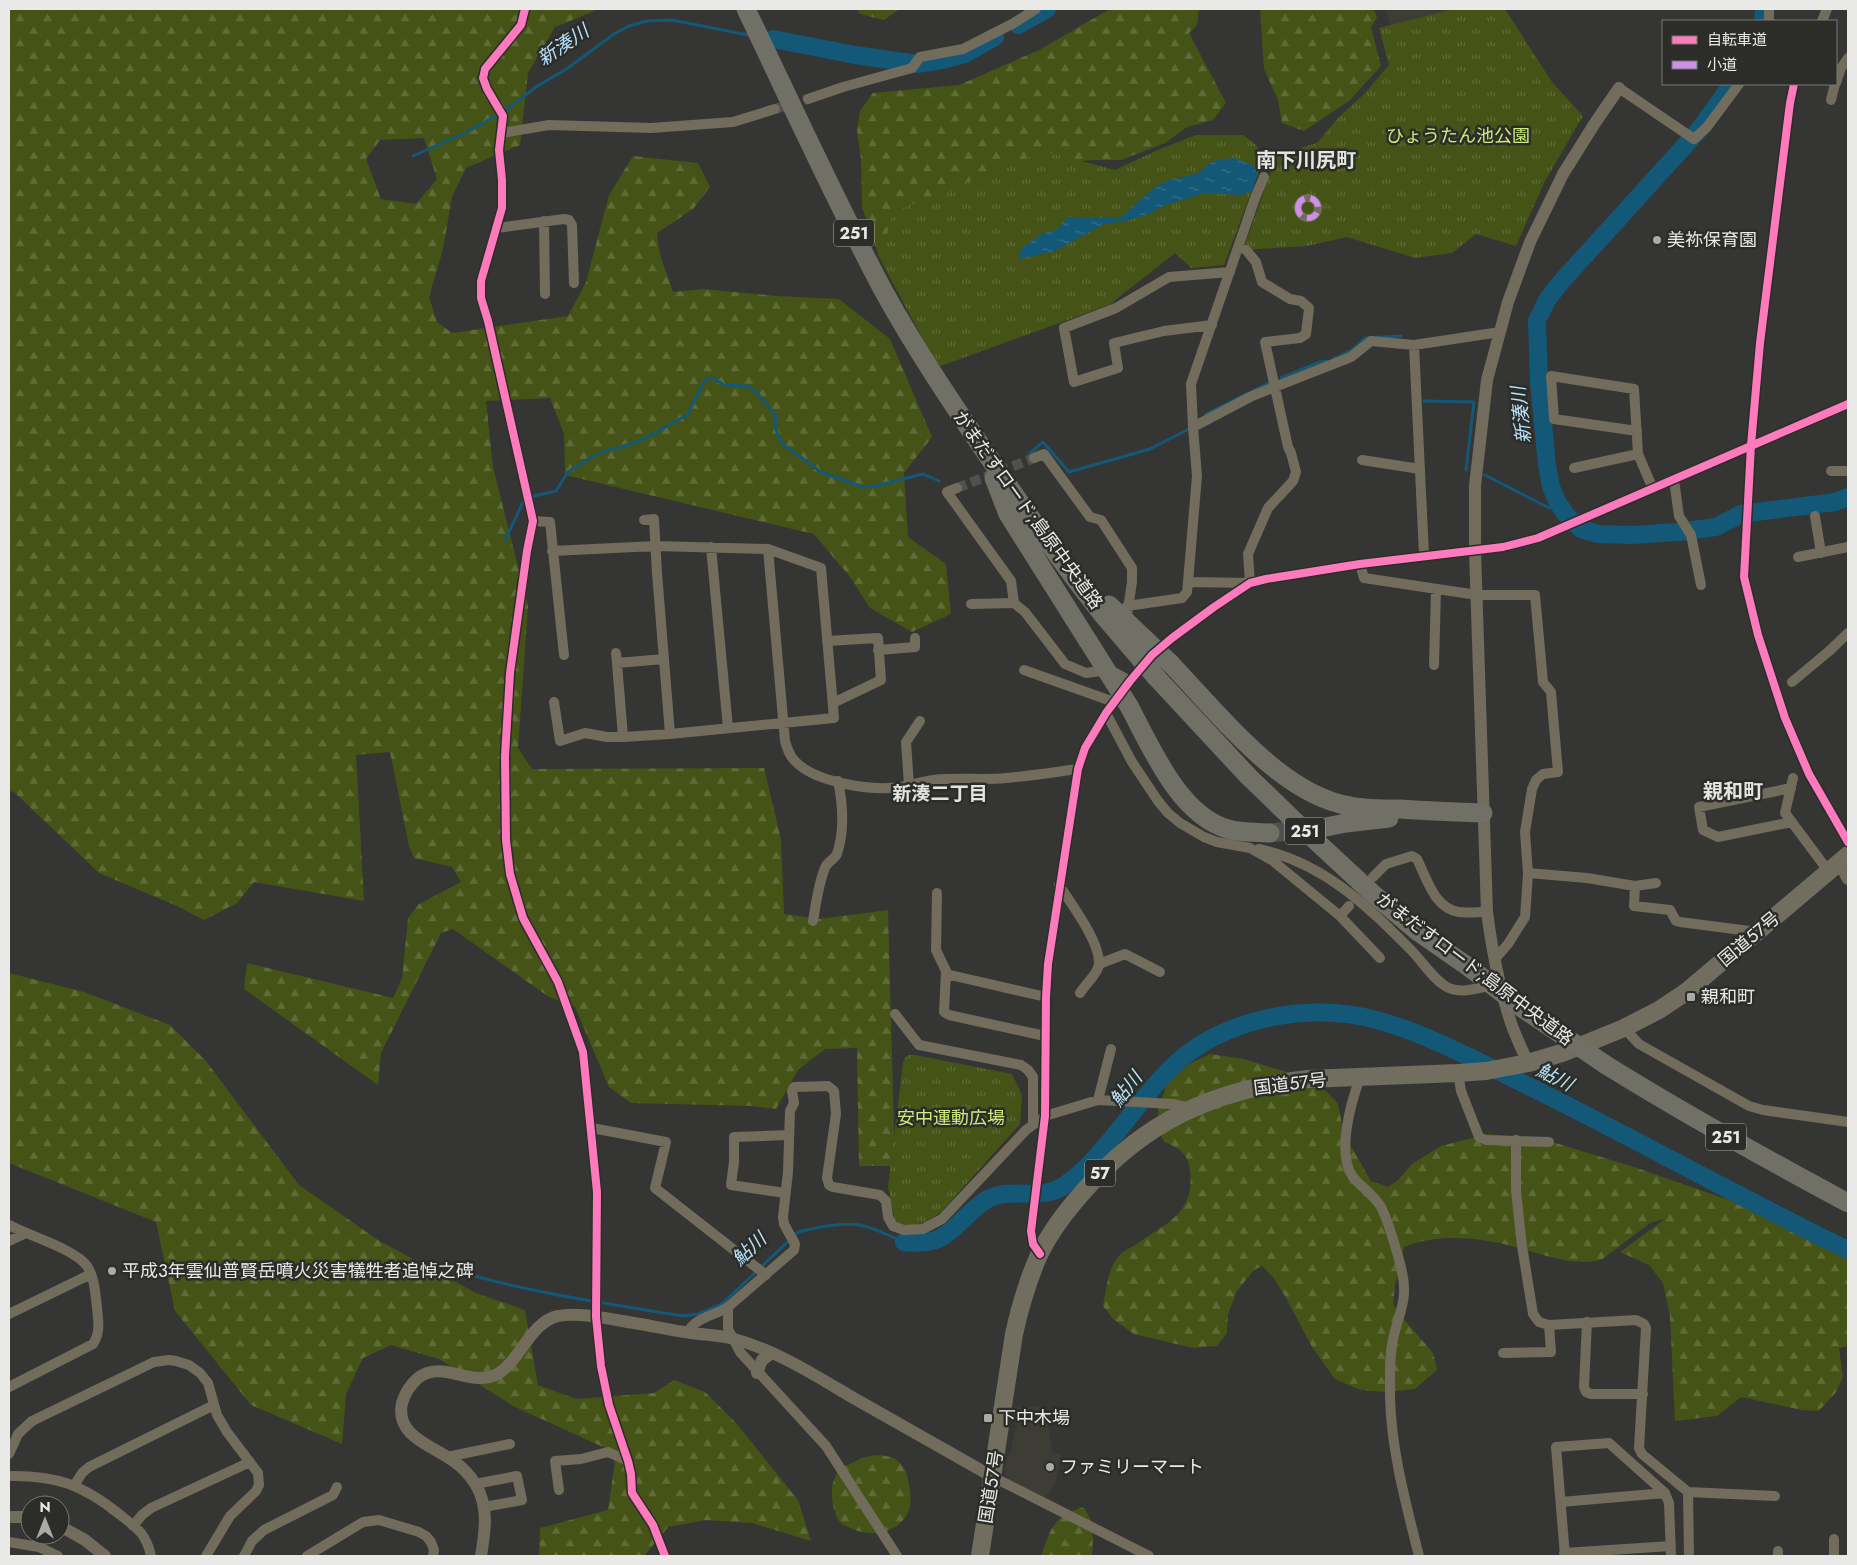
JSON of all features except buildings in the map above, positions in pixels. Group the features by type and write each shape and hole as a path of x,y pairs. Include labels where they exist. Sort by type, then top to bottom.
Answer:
{"highway":[{"name":"がまだすロード;島原中央道路","path":"746,9 883,290 914,346 1064,566 1113,608 1156,677 1248,776 1303,829 1417,931 1470,968 1519,1006 1606,1065 1680,1111 1848,1203"},
{"path":"982,447 1008,514 1088,641 1121,704 1166,774 1200,816 1228,829 1270,833"},
{"path":"1113,608 1171,664 1252,748 1280,773 1304,790 1349,806 1483,813"},
{"path":"1321,828 1385,818 1462,812"},
{"name":"国道57号","path":"980,1556 1014,1334 1020,1308 1040,1254 1074,1202 1117,1157 1144,1135 1192,1108 1228,1095 1281,1082 1486,1071 1528,1063 1565,1052 1624,1028 1659,1010 1686,992 1839,863"}],"street":[{"path":"525,9 521,25 485,69 483,78 487,89 501,112 502,133 499,150 502,208 483,268 480,281 481,298 488,321 533,521 510,674 505,756 506,840 510,874 523,918 558,982 583,1052 597,1192 596,1312 601,1366 609,1405 628,1461 632,1493 658,1537 665,1556"},
{"path":"808,99 843,87 912,68 920,57 963,49 1036,9"},
{"path":"1837,80 1841,68 1848,58"},
{"path":"1837,60 1841,68"},
{"path":"1528,1063 1512,1025 1499,984 1487,912 1475,550 1475,486 1487,380 1520,269 1545,210 1578,148 1619,88 1691,137 1706,127 1737,85"},
{"path":"1831,100 1835,85"},
{"path":"502,133 549,125 651,128 733,122 775,109"},
{"path":"1113,608 1182,598 1187,592 1197,476 1191,384 1255,198 1264,177"},
{"path":"497,228 564,219 571,222 574,283"},
{"path":"544,221 545,294"},
{"path":"1246,250 1256,262 1262,282 1290,299 1301,301 1309,308 1306,334 1300,338 1266,342 1288,447 1296,472 1293,481 1268,508 1248,554 1250,584"},
{"path":"1212,325 1164,331 1114,343 1118,368 1074,382 1064,328 1116,308 1169,277 1230,272"},
{"path":"1193,427 1236,404 1351,357 1371,341 1414,345 1500,332"},
{"path":"1414,345 1424,555"},
{"path":"1637,431 1554,419 1551,376 1634,389 1637,431 1638,454 1654,489"},
{"path":"1040,1254 1030,1238 1045,1116 1045,1036 1048,964 1078,768 1085,748 1106,713 1121,704 1130,681 1152,655 1214,607 1250,584 1266,579 1360,564 1503,547 1538,538 1570,526 1739,450 1848,404"},
{"path":"1034,458 1044,454 1090,517 1101,520 1130,562 1133,575 1113,608"},
{"path":"1574,468 1638,454"},
{"path":"1362,460 1420,469"},
{"path":"1831,471 1848,470"},
{"path":"1674,480 1679,516 1688,531 1701,585"},
{"path":"956,488 947,492 1011,581 1014,603"},
{"path":"1814,516 1822,553"},
{"path":"644,520 654,519 670,734"},
{"path":"533,521 550,522 564,655"},
{"path":"552,551 656,546 768,549 821,568 834,718 623,738 584,733 560,741 554,702"},
{"path":"1798,557 1848,546"},
{"path":"712,547 728,728"},
{"path":"768,549 782,723 788,752 795,761 818,776 866,787 883,788 931,780 1006,778 1078,768"},
{"path":"1360,564 1364,578 1477,595 1535,595 1543,682 1551,692 1558,772 1542,774 1536,780 1532,789 1525,832 1528,873 1525,917 1508,944 1494,960"},
{"path":"1188,582 1250,584"},
{"path":"1434,665 1436,589"},
{"path":"971,604 1014,603 1025,612 1065,664 1086,673 1101,671 1116,673 1130,681"},
{"path":"1113,608 1134,638 1152,655"},
{"path":"1792,682 1848,633"},
{"path":"827,641 878,638 881,680 833,703"},
{"path":"878,650 915,647 915,638"},
{"path":"623,738 617,658 664,659"},
{"path":"1024,670 1121,704"},
{"path":"1106,713 1132,762 1158,801 1180,823 1217,842 1280,854 1321,872 1383,922 1426,965 1440,982 1450,988 1461,991 1499,984"},
{"path":"909,785 906,742 920,721"},
{"path":"814,921 817,896 825,867 835,857 844,813 838,781"},
{"path":"1792,822 1718,837 1703,830 1699,808 1792,783 1785,813 1792,822 1839,863 1848,879"},
{"path":"1250,848 1273,861 1340,916 1380,958"},
{"path":"1374,877 1386,864 1412,856 1417,859 1435,897 1440,903 1460,912 1487,912"},
{"path":"1528,873 1587,878 1635,886 1656,883"},
{"path":"1059,885 1082,918 1099,957 1098,969 1080,993"},
{"path":"1635,886 1634,906 1670,910 1676,921 1680,922 1757,932"},
{"path":"937,893 936,950 946,968 943,1009 946,1014 1045,1036"},
{"path":"1340,916 1349,906"},
{"path":"1099,964 1124,954 1160,972"},
{"path":"946,974 1046,997"},
{"path":"894,1014 919,1045 1021,1065 1028,1070 1033,1077 1033,1125"},
{"path":"1624,1028 1639,1044 1749,1106 1763,1110 1848,1122"},
{"path":"1098,1100 1111,1049"},
{"path":"1458,1073 1461,1091 1478,1137 1486,1140 1549,1142"},
{"path":"1360,1078 1348,1114 1346,1153 1348,1165 1353,1176 1376,1198 1383,1210 1402,1272 1405,1300 1392,1348 1390,1396 1392,1432 1403,1493 1419,1556"},
{"path":"688,1332 697,1321 717,1314 728,1307 762,1272 794,1250 793,1240 783,1221 790,1111 794,1103 793,1088 831,1087 834,1091 836,1114 828,1182 833,1187 880,1195 886,1201 888,1217 893,1226 904,1230 923,1229 942,1219 1033,1125 1045,1116 1098,1100 1142,1101 1192,1108"},
{"path":"592,1128 666,1142 655,1188 762,1272"},
{"path":"786,1193 731,1185 731,1178 734,1162 734,1137 789,1135"},
{"path":"1516,1140 1516,1190 1522,1246 1533,1314 1539,1322 1550,1325 1636,1320 1644,1324 1646,1328 1639,1448 1642,1454 1688,1492 1775,1496"},
{"path":"9,1226 24,1234 68,1251 86,1265 91,1274 95,1290 99,1331 93,1344 9,1388"},
{"path":"9,1241 24,1234"},
{"path":"9,1314 91,1274"},
{"path":"728,1307 728,1329 740,1352 826,1446 897,1556"},
{"path":"481,1556 485,1520 484,1507 475,1484 462,1468 406,1430 403,1423 402,1402 408,1388 423,1375 437,1371 451,1372 472,1378 494,1376 504,1369 540,1326 546,1322 559,1315 596,1312 688,1332 732,1338 772,1353 993,1477 1149,1556"},
{"path":"1587,1322 1584,1387 1586,1392 1591,1394 1643,1394"},
{"path":"1503,1353 1551,1352 1550,1325"},
{"path":"757,1372 765,1356 772,1353"},
{"path":"9,1454 18,1434 32,1421 154,1362 176,1360 195,1369 208,1383 214,1405 227,1432 258,1473 259,1485 256,1491 230,1516 206,1556"},
{"path":"74,1486 82,1473 89,1467 214,1405"},
{"path":"1609,1443 1665,1493 1669,1503 1671,1551 1564,1555 1561,1502 1556,1447 1609,1443"},
{"path":"447,1457 510,1444"},
{"path":"559,1490 555,1461 582,1459 608,1452 628,1461"},
{"path":"134,1526 151,1508 250,1462"},
{"path":"9,1476 39,1476 74,1486 103,1501 134,1526 148,1542 151,1556"},
{"path":"475,1484 517,1476 522,1500 484,1507"},
{"path":"244,1556 252,1541 264,1530 333,1495 337,1487"},
{"path":"1688,1492 1689,1556"},
{"path":"1561,1502 1665,1493"},
{"path":"307,1556 363,1522 379,1520 419,1532 426,1536 434,1550 433,1556"},
{"path":"70,1532 85,1540 105,1556"},
{"path":"1834,1539 1834,1556"},
{"path":"9,1542 39,1547 58,1556"}],"shaded area":[{"path":"1386,9 1470,9 1392,29"},
{"path":"1043,1406 1052,1453 1061,1454 1056,1482 1046,1498 1009,1479 1004,1469 1011,1450 1016,1426 1013,1419 1014,1407"}],"green space":[{"path":"9,9 599,9 555,27 528,73 520,145 466,168 452,197 443,249 429,297 437,322 452,333 568,316 586,282 609,195 633,156 698,163 710,187 693,209 657,233 660,255 673,292 703,289 777,296 839,299 890,339 932,437 904,473 908,537 946,564 951,614 912,632 870,608 850,577 814,534 565,475 564,434 550,398 486,401 493,467 528,606 518,748 532,769 764,768 781,839 784,914 819,919 888,910 895,1166 859,1166 857,1048 825,1049 798,1070 776,1109 751,1106 631,1103 609,1087 575,1007 549,997 453,929 441,933 381,1053 378,1085 244,989 247,963 393,998 402,979 408,918 419,904 461,882 452,867 414,858 409,846 390,752 356,755 364,901 254,882 237,903 204,920 177,906 99,873 14,792 9,791","holes":["424,138 437,179 416,204 381,199 366,159 380,140"]},
{"path":"857,9 900,9 884,20 860,14"},
{"path":"1110,9 1199,9 1197,25 1189,33 1226,103 1213,120 1187,127 1165,143 1121,160 1009,165 880,259 862,207 861,160 857,130 860,111 873,93 959,85 1039,50"},
{"path":"1260,9 1374,9 1377,18 1371,27 1381,66 1349,101 1304,131 1282,123 1278,100 1264,69"},
{"name":"ひょうたん池公園","path":"1453,9 1505,9 1552,82 1583,116 1545,181 1516,246 1476,234 1452,253 1415,258 1347,237 1307,246 1243,250 1277,155 1317,143 1338,118 1364,94 1389,65 1379,28"},
{"path":"1196,135 1243,135 1256,145 1264,158 1224,265 1191,268 1175,253 1109,305 938,367 880,259 893,212 1044,151 1115,170"},
{"path":"9,973 84,992 170,1025 206,1061 299,1185 378,1240 476,1293 525,1310 538,1385 576,1399 654,1393 674,1380 705,1392 736,1423 798,1500 811,1541 752,1523 706,1520 668,1527 644,1556 539,1556 540,1528 608,1510 616,1453 513,1406 439,1359 391,1345 363,1358 346,1394 342,1444 251,1405 175,1311 156,1222 9,1163"},
{"path":"1210,1054 1244,1059 1286,1072 1326,1091 1338,1104 1344,1134 1371,1181 1388,1187 1397,1181 1412,1164 1441,1146 1488,1134 1549,1141 1634,1167 1729,1200 1848,1255 1848,1346 1839,1348 1843,1377 1836,1392 1819,1411 1802,1410 1741,1397 1717,1416 1675,1421 1670,1317 1663,1283 1649,1265 1620,1252 1665,1219 1650,1223 1601,1260 1591,1262 1571,1261 1508,1245 1463,1238 1433,1239 1404,1247 1395,1285 1393,1304 1433,1353 1437,1370 1415,1389 1385,1392 1360,1390 1335,1379 1312,1347 1273,1277 1262,1266 1254,1270 1237,1291 1228,1314 1227,1333 1217,1346 1193,1348 1134,1334 1113,1319 1103,1306 1108,1280 1112,1266 1121,1254 1167,1224 1183,1208 1188,1198 1190,1171 1188,1160 1179,1149 1164,1142 1158,1129 1158,1110 1167,1083 1189,1064"},
{"name":"安中運動広場","path":"909,1055 1012,1074 1022,1095 1020,1124 942,1211 927,1221 916,1225 898,1223 894,1217 888,1187 903,1063"},
{"path":"875,1455 891,1457 902,1465 907,1475 911,1498 907,1515 902,1521 896,1527 880,1533 855,1530 841,1523 836,1515 832,1498 834,1479 839,1469 862,1458"},
{"path":"1083,1507 1090,1518 1093,1537 1092,1556 1041,1556 1054,1525 1065,1515"}],"water":[{"path":"1234,158 1253,165 1258,174 1252,191 1241,195 1205,193 1163,206 1149,214 1130,220 1104,224 1055,251 1020,259 1019,253 1024,246 1044,233 1056,230 1068,217 1120,218 1155,187 1166,181 1199,173 1207,165 1217,160"}],"waterway":[{"name":"新湊川","path":"1018,25 1047,9"},
{"name":"新湊川","path":"1763,20 1764,9"},
{"name":"新湊川","path":"413,156 469,131 506,110 536,87 568,68 614,34 629,26 647,21 672,20 748,35"},
{"name":"新湊川","path":"773,39 855,55 917,64 965,54 995,37"},
{"name":"新湊川","path":"1731,85 1699,130 1561,282 1547,300 1537,321 1539,382 1551,487 1558,503 1567,516 1581,529 1598,534 1631,535 1716,527 1741,514 1835,502 1848,497"},
{"path":"1333,359 1352,350 1365,338 1401,336"},
{"path":"1281,378 1327,361"},
{"path":"505,540 525,498 556,491 568,472 590,458 605,451 646,438 687,415 704,382 707,379 713,378 724,385 748,386 756,392 775,414 776,429 781,443 821,472 863,487 875,486 923,474 939,481"},
{"path":"1254,390 1269,383"},
{"path":"1206,414 1248,393"},
{"path":"1424,401 1474,402 1466,470"},
{"path":"1030,453 1043,442 1069,472 1150,449 1189,429"},
{"path":"1485,475 1549,508"},
{"name":"新湊川","path":"1562,514 1567,516"},
{"name":"鮎川","path":"904,1242 920,1243 942,1237 950,1232 975,1208 996,1196 1015,1193 1045,1193 1065,1185 1094,1159 1157,1082 1187,1054 1206,1042 1226,1032 1269,1018 1292,1014 1336,1013 1378,1020 1444,1045 1547,1095 1848,1250"},
{"name":"鮎川","path":"447,1268 505,1284 683,1316 698,1314 722,1304 798,1232 813,1228 852,1224 871,1228 904,1242"}],"tunnel":[{"path":"775,109 808,99"},
{"path":"957,488 1034,458"},
{"path":"1270,833 1317,828"}],"marked path":[{"path":"1308,198 1315,201 1318,208 1315,215 1308,218 1301,215 1298,208 1301,201 1308,198"}],"cycle path":[{"path":"525,9 521,25 485,69 483,78 487,89 503,116 499,150 502,208 481,281 481,298 488,321 533,521 510,673 505,756 506,840 510,874 523,918 558,982 583,1052 597,1192 596,1317 601,1366 609,1405 628,1461 632,1493 653,1525 665,1556"},
{"path":"1794,85 1760,343 1751,445 1744,577 1758,635 1785,718 1809,774 1848,842"},
{"path":"1040,1254 1033,1244 1031,1231 1045,1116 1048,964 1078,769 1085,748 1106,713 1152,655 1214,607 1250,583 1360,564 1503,547 1538,538 1848,404"}],"place":[{"name":"美祢保育園","path":"1657,240"},
{"name":"親和町","path":"1691,997"},
{"name":"平成3年雲仙普賢岳噴火災害犠牲者追悼之碑","path":"112,1271"},
{"name":"下中木場","path":"988,1418"},
{"name":"ファミリーマート","path":"1050,1467"}],"district":[{"name":"南下川尻町","path":"1306,160"},
{"name":"親和町","path":"1733,791"},
{"name":"新湊二丁目","path":"940,793"}]}
